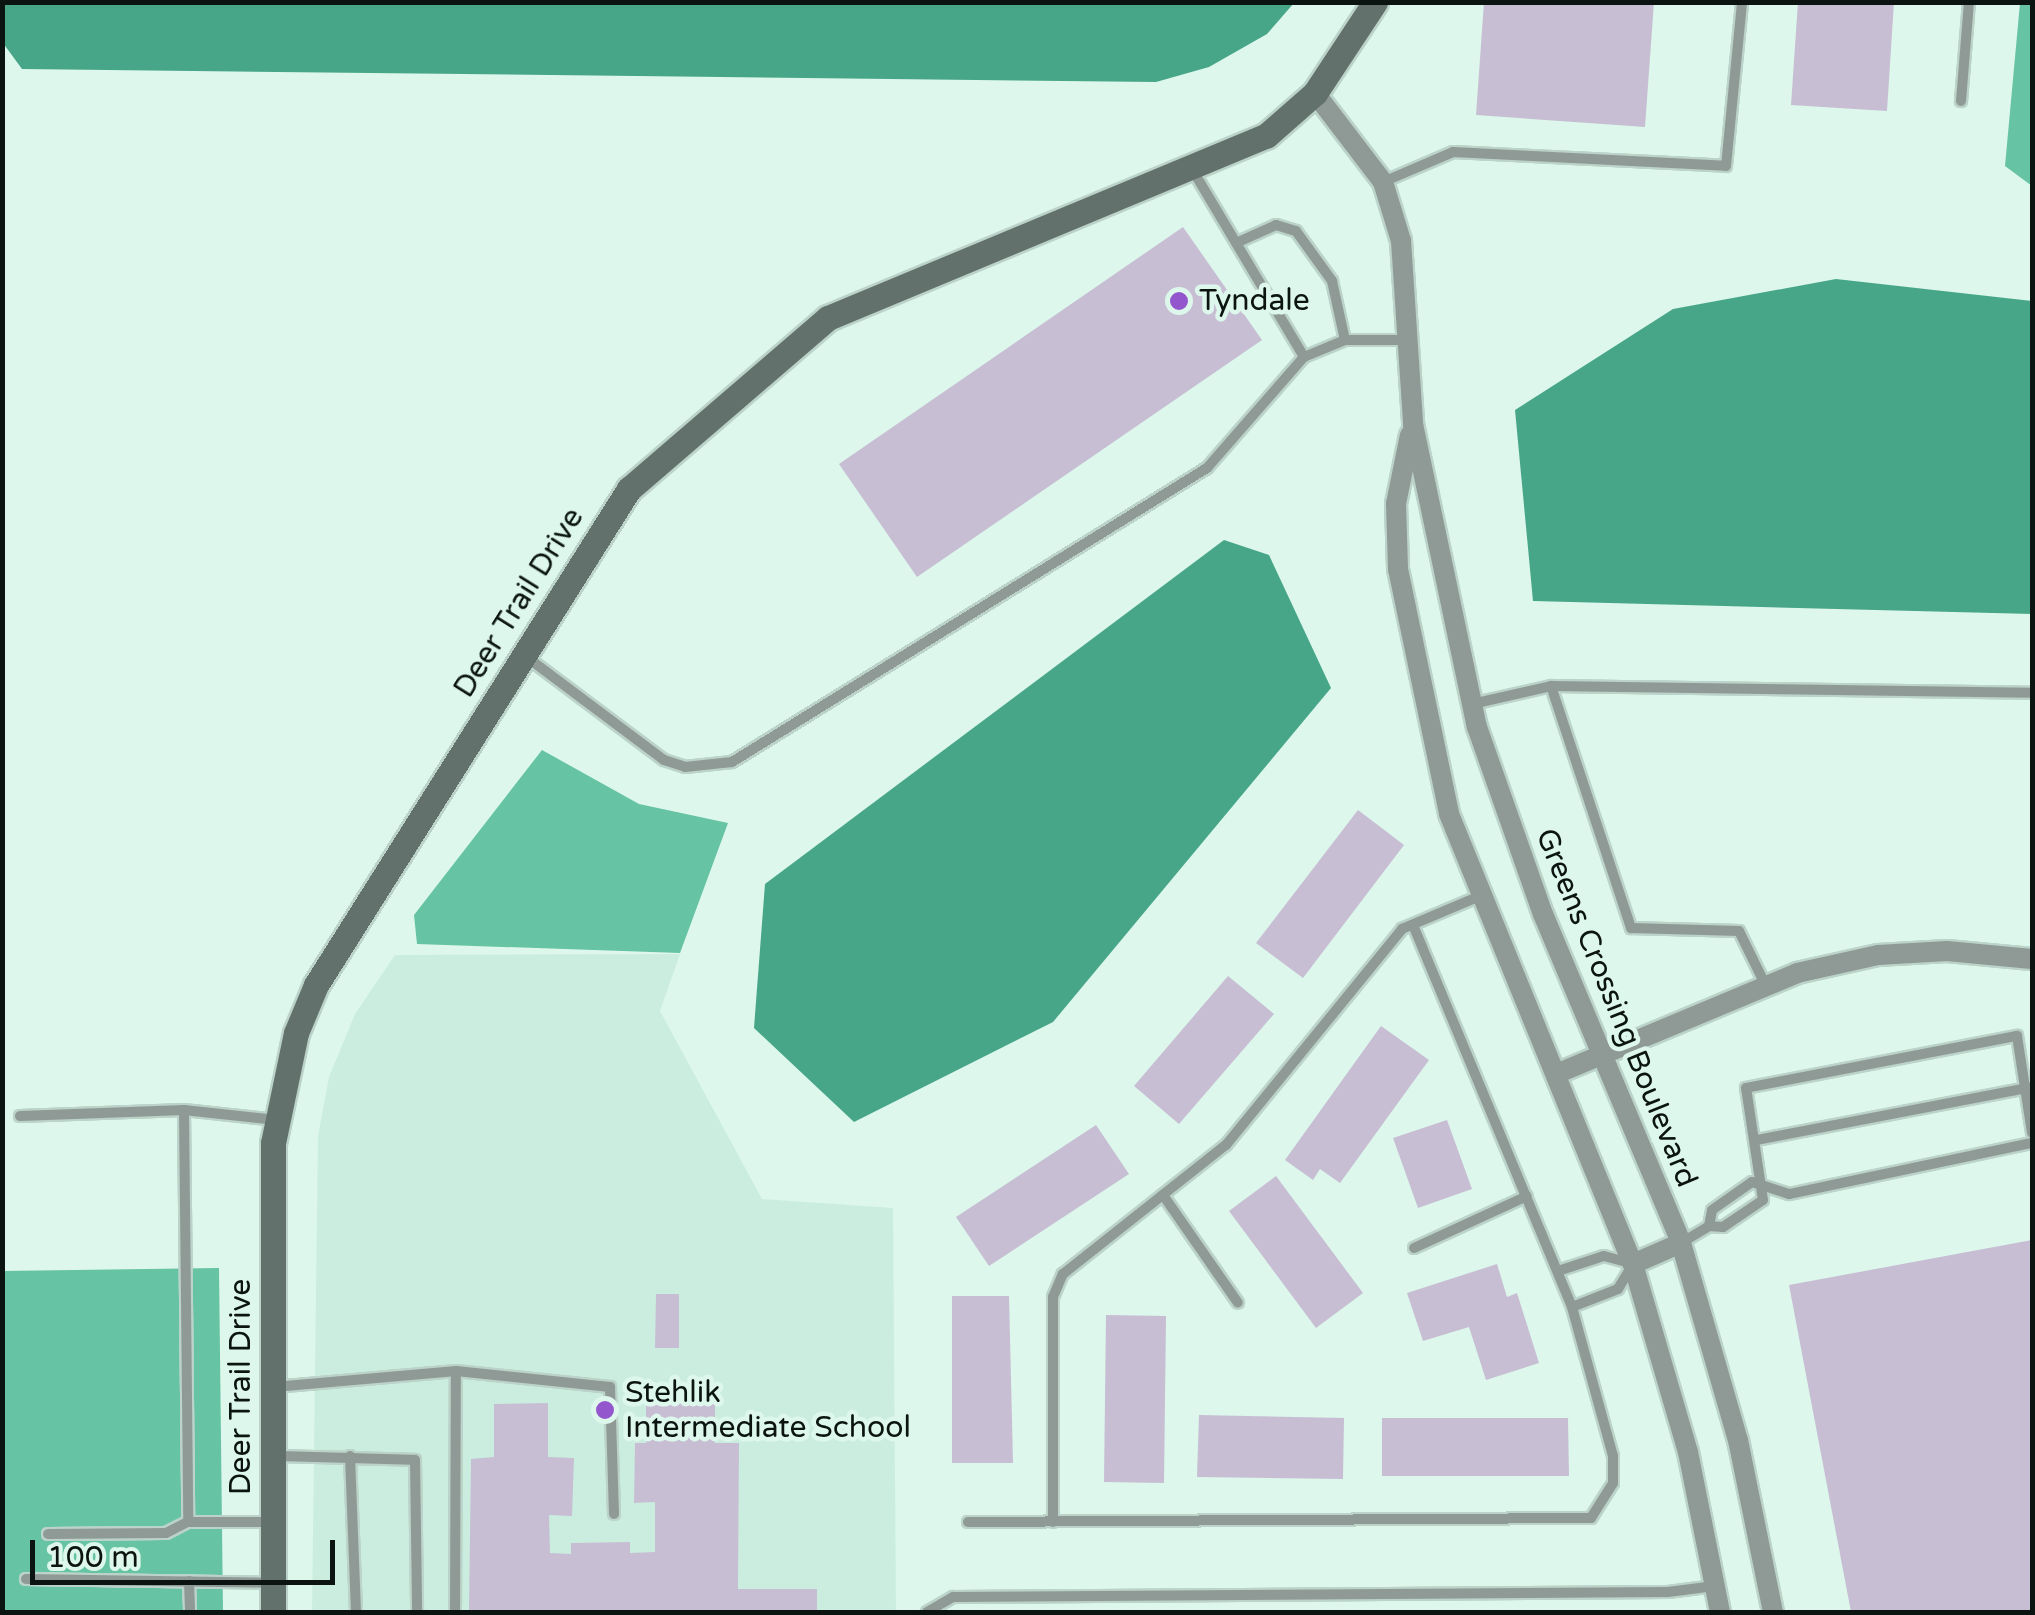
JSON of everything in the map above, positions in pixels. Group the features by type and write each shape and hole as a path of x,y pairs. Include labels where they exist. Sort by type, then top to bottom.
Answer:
{"street":[{"name":"Deer Trail Drive","path":"273,1612 276,1120 296,1033 316,986 629,489 828,318 1266,136 1315,93 1375,2"},
{"name":"Greens Crossing Boulevard","path":"1315,93 1383,182 1401,241 1413,424 1472,704 1502,809 1681,1242 1738,1440 1772,1612"},
{"name":"Greens Crossing Boulevard","path":"1413,424 1396,504 1398,569 1449,814 1634,1264 1688,1452 1720,1612"},
{"path":"1556,1074 1766,986 1878,955 1948,951 2032,959"},
{"path":"1634,1264 1681,1242"}],"lane":[{"path":"1383,182 1453,152 1726,166 1742,2"},
{"path":"1960,100 1969,2"},
{"path":"1191,168 1304,357"},
{"path":"1236,243 1276,225 1296,232 1332,281 1345,340"},
{"path":"524,655 664,760 686,767 732,762 1208,468 1304,357 1345,340 1408,340"},
{"path":"1472,704 1551,686 2032,693"},
{"path":"1551,686 1631,928 1739,931 1766,986"},
{"path":"1053,1522 1052,1297 1063,1274 1226,1146 1402,930 1480,896"},
{"path":"968,1522 1591,1518 1614,1483 1613,1456 1572,1307 1413,925"},
{"path":"1681,1242 1709,1226 1723,1228 1764,1200 1766,1187 1746,1088 2018,1036 2029,1088 2032,1133"},
{"path":"1757,1140 2029,1088"},
{"path":"184,1110 188,1522"},
{"path":"20,1116 184,1110 276,1120"},
{"path":"1709,1226 1712,1210 1752,1182 1789,1194 2032,1143"},
{"path":"1163,1195 1238,1303"},
{"path":"1414,1248 1527,1196"},
{"path":"1558,1271 1604,1256 1634,1264 1618,1289 1572,1307"},
{"path":"455,1612 456,1371"},
{"path":"274,1387 456,1371 610,1387 614,1514"},
{"path":"275,1456 414,1460 417,1612"},
{"path":"350,1456 356,1612"},
{"path":"48,1534 166,1533 188,1522 274,1522"},
{"path":"26,1578 273,1582"},
{"path":"190,1582 190,1612"},
{"path":"927,1612 953,1597 1668,1592 1716,1586"}],"shaded area":[{"path":"3,2 1294,3 1267,34 1209,67 1156,82 22,69 3,43"},
{"path":"2020,3 2032,3 2032,186 2005,166"},
{"path":"1836,279 2032,301 2032,614 1533,601 1515,410 1673,309"},
{"path":"1224,540 1269,555 1331,688 1053,1022 854,1122 754,1028 765,884"},
{"path":"542,750 639,804 728,823 680,953 417,944 414,915"},
{"name":"Stehlik Intermediate School","path":"680,954 660,1011 762,1199 893,1208 896,1612 312,1612 318,1136 329,1077 355,1014 395,955"},
{"path":"219,1268 223,1612 3,1612 2,1271"}],"building":[{"path":"1484,2 1654,2 1645,127 1476,115"},
{"path":"1798,2 1894,2 1887,111 1791,105"},
{"path":"1183,227 1262,340 917,577 839,464"},
{"path":"1358,810 1404,845 1303,978 1256,943"},
{"path":"1228,976 1274,1014 1179,1124 1134,1086"},
{"path":"1381,1026 1429,1060 1340,1183 1320,1169 1313,1180 1285,1160"},
{"path":"1447,1120 1472,1189 1418,1208 1393,1138"},
{"path":"1096,1125 1129,1174 989,1266 956,1217"},
{"path":"1276,1176 1363,1293 1316,1328 1229,1211"},
{"path":"2032,1240 2032,1612 1851,1612 1789,1285"},
{"path":"1497,1264 1507,1297 1517,1293 1539,1363 1486,1380 1469,1327 1423,1341 1407,1293"},
{"path":"656,1294 679,1294 679,1348 655,1348"},
{"path":"952,1296 1009,1296 1013,1463 952,1463"},
{"path":"1106,1315 1166,1316 1164,1483 1104,1482"},
{"path":"715,1389 715,1443 739,1443 738,1589 817,1589 817,1612 469,1612 471,1459 494,1457 494,1404 548,1403 548,1457 574,1458 572,1516 549,1515 550,1553 571,1554 571,1543 630,1542 630,1553 655,1552 655,1502 634,1503 635,1443 646,1443 646,1390"},
{"path":"1199,1415 1344,1418 1343,1479 1197,1477"},
{"path":"1382,1418 1568,1418 1569,1476 1382,1476"}],"place":[{"name":"Tyndale","path":"1179,301"},
{"name":"Stehlik Intermediate School","path":"605,1410"}]}
